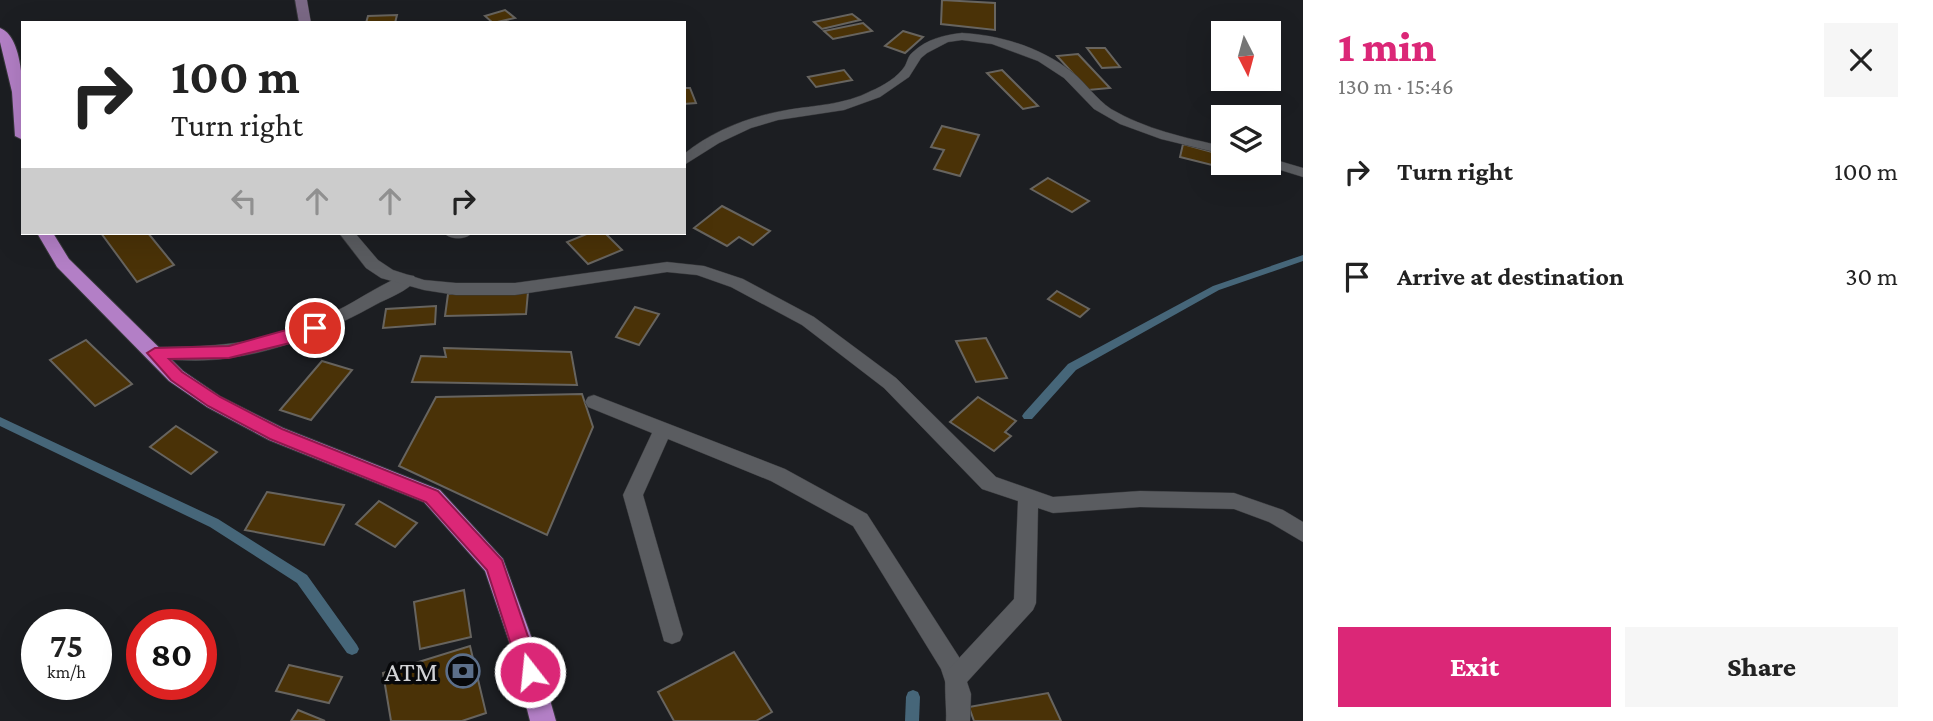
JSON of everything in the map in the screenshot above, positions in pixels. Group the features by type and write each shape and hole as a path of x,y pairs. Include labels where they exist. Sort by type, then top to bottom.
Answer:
{"highway":[{"path":"0,32 6,39 19,92 21,114"},
{"path":"46,235 63,263 176,376 214,402 276,434 432,496 495,566 523,647 542,721"}],"main road":[{"path":"301,0 304,21"}],"street":[{"path":"686,160 714,139 740,127 773,117 844,106 885,89 902,77 913,64 915,55 947,38 962,37 1020,47 1042,57 1069,76 1087,97 1108,113 1175,139 1211,147"},
{"path":"1281,166 1303,173"},
{"path":"349,235 372,264 387,274 456,289 515,289 667,267 698,270 724,279 808,321 890,383 989,484 1053,505 1140,499 1234,501 1276,516 1303,533"},
{"path":"155,353 229,352 290,337 346,314 408,280"},
{"path":"594,402 778,475 860,520 951,665 958,694 958,721"},
{"path":"663,429 633,495 672,634"},
{"path":"955,679 1025,603 1028,497"}],"building":[{"path":"942,0 995,3 995,30 941,24"},
{"path":"505,10 515,18 491,21 485,16"},
{"path":"852,14 860,20 822,29 814,22"},
{"path":"397,15 396,21 367,21 368,16"},
{"path":"863,23 872,31 833,39 824,31"},
{"path":"903,31 923,37 905,53 885,46"},
{"path":"1087,48 1105,48 1120,67 1102,68"},
{"path":"1078,54 1110,88 1088,90 1057,56"},
{"path":"844,70 852,80 816,87 808,77"},
{"path":"1002,70 1038,106 1023,109 987,73"},
{"path":"686,88 690,88 696,103 686,104"},
{"path":"942,126 979,135 960,176 934,169 944,150 931,147"},
{"path":"1183,144 1211,152 1211,165 1180,157"},
{"path":"1048,178 1089,201 1072,212 1031,189"},
{"path":"722,206 770,231 753,245 739,237 727,246 694,228"},
{"path":"102,235 150,235 174,265 137,282"},
{"path":"584,235 607,235 622,250 588,264 567,242"},
{"path":"1057,291 1089,309 1080,317 1048,299"},
{"path":"528,292 526,314 445,316 448,294"},
{"path":"436,306 435,324 383,328 386,309"},
{"path":"635,307 659,314 639,345 616,337"},
{"path":"986,338 1007,378 976,382 956,341"},
{"path":"86,340 132,384 95,406 50,360"},
{"path":"444,348 571,352 577,385 412,382 421,356 446,357"},
{"path":"322,361 352,370 311,420 280,410"},
{"path":"582,394 593,427 547,535 399,466 436,397"},
{"path":"978,397 1016,421 1005,432 1011,436 994,451 950,422"},
{"path":"176,426 217,452 191,474 150,447"},
{"path":"267,492 344,505 324,545 245,530"},
{"path":"379,501 417,523 395,547 356,524"},
{"path":"464,590 471,637 420,649 414,602"},
{"path":"470,646 486,713 462,721 391,721 383,673"},
{"path":"734,652 772,712 756,721 674,721 658,692"},
{"path":"289,665 342,677 329,703 276,691"},
{"path":"1048,693 1061,721 974,721 969,707"},
{"path":"298,710 325,721 291,721"}],"waterway":[{"path":"1028,416 1072,367 1216,288 1303,258"},
{"path":"0,421 214,523 302,579 352,649"},
{"path":"912,721 913,697"}],"place":[{"name":"ATM","path":"463,671"}],"route":[{"path":"315,328 229,352 155,353 176,376 214,402 276,434 432,496 495,566 530,672"}]}
